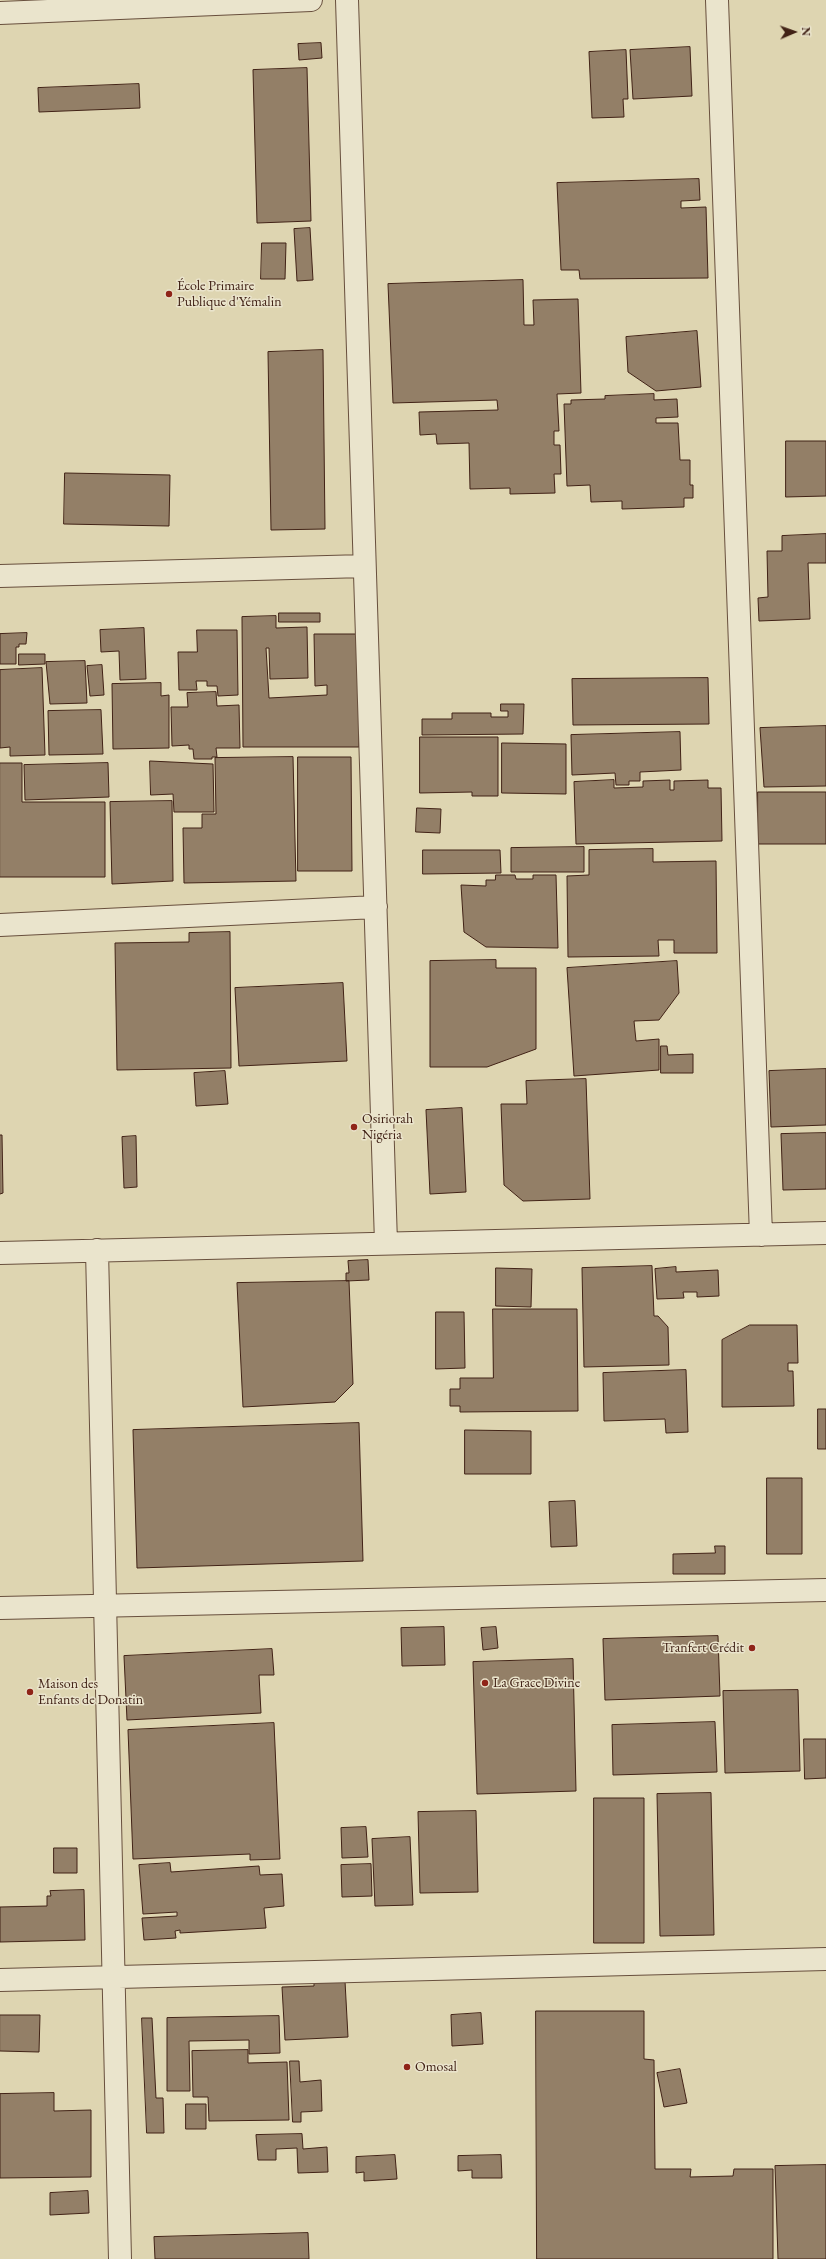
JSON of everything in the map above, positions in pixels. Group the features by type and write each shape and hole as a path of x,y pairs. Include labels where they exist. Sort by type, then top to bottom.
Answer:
{"street":[{"path":"0,13 311,0"},
{"path":"346,0 386,1244"},
{"path":"717,0 760,1235"},
{"path":"0,576 364,566"},
{"path":"0,925 376,907"},
{"path":"0,1253 826,1233"},
{"path":"97,1250 120,2259"},
{"path":"0,1608 826,1590"},
{"path":"0,1980 826,1959"}],"building":[{"path":"321,43 322,58 299,60 298,44"},
{"path":"690,47 692,96 633,99 630,50"},
{"path":"626,50 628,99 623,99 624,117 592,118 589,52"},
{"path":"307,68 311,221 257,223 253,70"},
{"path":"139,84 140,108 39,112 38,88"},
{"path":"699,179 700,200 681,201 681,208 706,207 708,278 580,279 579,270 561,270 557,183"},
{"path":"310,228 313,280 297,281 294,229"},
{"path":"262,243 286,243 285,279 261,279"},
{"path":"523,280 524,325 534,325 533,300 578,299 581,393 557,394 559,431 554,431 554,445 560,445 561,474 554,474 555,493 510,494 510,488 470,489 469,443 437,444 436,434 420,435 419,412 498,410 497,400 393,403 388,284"},
{"path":"697,331 701,387 656,391 628,372 626,337"},
{"path":"323,350 325,529 271,530 268,352"},
{"path":"654,394 654,400 677,399 678,417 656,418 656,423 678,423 680,460 690,460 690,485 693,485 693,498 684,498 684,507 622,509 622,501 591,502 590,485 567,486 564,404 571,404 571,400 605,399 605,396"},
{"path":"786,441 826,441 826,496 786,497"},
{"path":"65,473 170,475 169,526 64,524"},
{"path":"826,534 826,563 808,563 810,619 759,621 758,598 768,597 767,551 782,551 782,536"},
{"path":"279,613 320,613 320,622 279,622"},
{"path":"276,616 276,628 307,627 308,678 270,679 269,648 266,648 269,698 327,695 327,685 315,686 314,634 359,634 359,747 243,747 242,617"},
{"path":"144,628 146,679 120,680 119,651 101,652 100,630"},
{"path":"197,630 237,630 238,695 218,696 217,686 207,686 207,681 196,681 197,690 179,690 178,652 197,652"},
{"path":"27,633 26,644 19,644 19,647 16,647 16,664 0,664 0,634"},
{"path":"19,654 45,654 45,664 19,665"},
{"path":"85,661 87,703 50,704 46,662"},
{"path":"102,665 104,695 90,696 87,666"},
{"path":"42,668 45,755 10,756 10,747 0,748 0,670"},
{"path":"708,678 709,724 573,725 572,679"},
{"path":"161,683 161,696 169,695 169,748 113,749 112,684"},
{"path":"216,692 217,706 239,705 240,748 216,748 217,757 212,757 212,759 194,759 193,749 189,749 189,745 172,746 171,707 188,707 187,693"},
{"path":"501,704 524,704 523,734 422,735 422,719 452,719 452,713 491,713 491,717 508,717 508,711 501,711"},
{"path":"101,710 103,754 49,755 48,711"},
{"path":"826,726 826,786 764,787 760,728"},
{"path":"680,732 681,770 640,772 640,781 629,781 629,785 616,785 615,773 572,775 571,735"},
{"path":"420,737 498,737 498,796 472,796 472,792 420,793"},
{"path":"502,743 566,744 566,794 502,793"},
{"path":"293,757 296,881 184,883 183,828 202,828 202,814 216,814 215,758"},
{"path":"298,757 351,757 352,871 298,871"},
{"path":"150,761 213,764 214,812 174,812 173,794 151,795"},
{"path":"0,763 22,763 22,802 105,802 105,877 0,877"},
{"path":"108,763 109,797 25,800 24,765"},
{"path":"614,780 614,788 643,787 643,781 670,780 670,790 674,790 674,781 708,780 708,788 721,788 722,841 576,844 574,782"},
{"path":"758,792 826,792 826,844 758,844"},
{"path":"172,801 173,881 112,884 110,802"},
{"path":"417,808 441,809 440,833 416,832"},
{"path":"584,847 584,872 511,872 511,848"},
{"path":"653,849 653,862 716,861 717,953 674,953 674,940 658,940 659,956 568,957 567,876 589,875 589,850"},
{"path":"423,850 500,850 501,873 423,874"},
{"path":"496,875 515,875 516,879 533,879 533,875 556,875 558,948 486,947 464,932 461,885 486,886 486,880 495,880"},
{"path":"230,932 231,1068 117,1070 115,943 189,942 189,933"},
{"path":"496,960 496,968 536,968 536,1049 487,1067 430,1067 430,961"},
{"path":"677,961 679,993 659,1020 634,1021 636,1041 659,1039 659,1070 574,1076 567,968"},
{"path":"343,983 347,1061 239,1066 235,988"},
{"path":"661,1046 667,1046 668,1055 693,1054 693,1073 661,1073"},
{"path":"826,1069 826,1125 771,1127 769,1071"},
{"path":"225,1071 228,1104 196,1106 194,1073"},
{"path":"586,1079 590,1199 523,1201 504,1185 501,1104 527,1104 526,1081"},
{"path":"462,1108 466,1192 430,1194 426,1110"},
{"path":"826,1133 826,1189 783,1190 781,1134"},
{"path":"0,1135 2,1135 3,1193 0,1194"},
{"path":"136,1136 137,1187 124,1188 122,1137"},
{"path":"368,1260 369,1280 346,1281 346,1273 349,1273 348,1261"},
{"path":"652,1266 654,1316 658,1316 668,1327 669,1365 584,1367 582,1268"},
{"path":"676,1267 676,1272 718,1270 719,1296 697,1297 697,1292 683,1292 684,1298 657,1299 655,1269"},
{"path":"496,1268 532,1269 531,1307 496,1306"},
{"path":"349,1281 353,1384 335,1402 243,1407 237,1283"},
{"path":"493,1309 577,1309 578,1411 460,1412 460,1406 450,1406 450,1389 460,1389 460,1378 493,1378"},
{"path":"436,1312 464,1312 465,1368 436,1369"},
{"path":"750,1325 797,1325 798,1363 788,1363 788,1371 793,1371 794,1406 722,1407 722,1340"},
{"path":"686,1370 688,1432 666,1433 665,1419 604,1421 603,1373"},
{"path":"818,1409 826,1409 826,1449 818,1449"},
{"path":"359,1423 363,1561 137,1568 133,1430"},
{"path":"465,1430 531,1431 531,1474 465,1474"},
{"path":"767,1478 802,1478 802,1554 767,1554"},
{"path":"575,1501 577,1546 551,1547 549,1502"},
{"path":"715,1546 725,1546 725,1574 673,1574 673,1554 715,1553"},
{"path":"444,1627 445,1665 402,1666 401,1628"},
{"path":"496,1627 498,1648 483,1650 481,1628"},
{"path":"718,1636 720,1696 605,1700 603,1639"},
{"path":"272,1649 274,1675 259,1675 261,1713 127,1720 124,1656"},
{"path":"573,1659 576,1791 477,1794 473,1662"},
{"path":"798,1690 800,1771 725,1773 723,1691"},
{"path":"715,1722 717,1772 613,1775 612,1725"},
{"path":"274,1723 280,1859 250,1860 250,1854 133,1859 128,1730"},
{"path":"804,1739 826,1739 826,1778 805,1779"},
{"path":"711,1793 714,1935 660,1936 657,1794"},
{"path":"594,1798 644,1798 644,1943 594,1943"},
{"path":"476,1811 478,1892 420,1893 418,1812"},
{"path":"366,1827 368,1857 342,1858 341,1828"},
{"path":"410,1837 413,1905 375,1906 372,1839"},
{"path":"54,1848 77,1848 77,1873 54,1873"},
{"path":"170,1863 171,1872 259,1866 260,1875 282,1874 284,1906 264,1908 266,1928 180,1933 180,1930 175,1931 176,1938 144,1940 142,1918 177,1916 177,1912 143,1914 139,1865"},
{"path":"371,1864 372,1896 342,1897 341,1865"},
{"path":"84,1890 85,1940 0,1942 0,1907 47,1906 47,1896 51,1896 50,1891"},
{"path":"345,1981 348,2037 285,2040 282,1987 314,1986 314,1983"},
{"path":"536,2011 644,2011 644,2059 654,2060 655,2169 691,2169 690,2177 733,2176 734,2169 773,2169 773,2259 537,2259"},
{"path":"481,2013 483,2044 452,2046 451,2015"},
{"path":"0,2015 40,2015 39,2052 0,2051"},
{"path":"279,2016 280,2053 249,2054 249,2040 189,2041 190,2091 167,2091 167,2018"},
{"path":"142,2018 152,2018 156,2098 163,2098 164,2133 147,2133"},
{"path":"248,2050 248,2063 287,2062 289,2120 209,2121 208,2097 193,2097 192,2051"},
{"path":"290,2061 299,2061 300,2082 321,2080 322,2111 301,2112 301,2122 293,2122"},
{"path":"680,2069 687,2103 664,2107 657,2073"},
{"path":"54,2093 54,2111 91,2110 91,2177 0,2178 0,2094"},
{"path":"186,2104 206,2104 206,2129 186,2129"},
{"path":"302,2134 303,2149 327,2147 328,2172 298,2173 297,2148 276,2149 276,2160 258,2160 256,2135"},
{"path":"395,2155 397,2179 364,2181 364,2172 356,2173 356,2157"},
{"path":"501,2155 502,2178 472,2178 472,2170 458,2171 458,2156"},
{"path":"826,2165 826,2259 778,2259 775,2166"},
{"path":"88,2191 89,2213 50,2215 50,2193"},
{"path":"308,2233 309,2259 155,2259 154,2237"}],"place":[{"name":"École Primaire Publique d'Yémalin","path":"169,294"},
{"name":"Osiriorah Nigéria","path":"354,1127"},
{"name":"Tranfert Crédit","path":"752,1648"},
{"name":"La Grace Divine","path":"485,1683"},
{"name":"Maison des Enfants de Donatin","path":"30,1692"},
{"name":"Omosal","path":"407,2067"}]}
